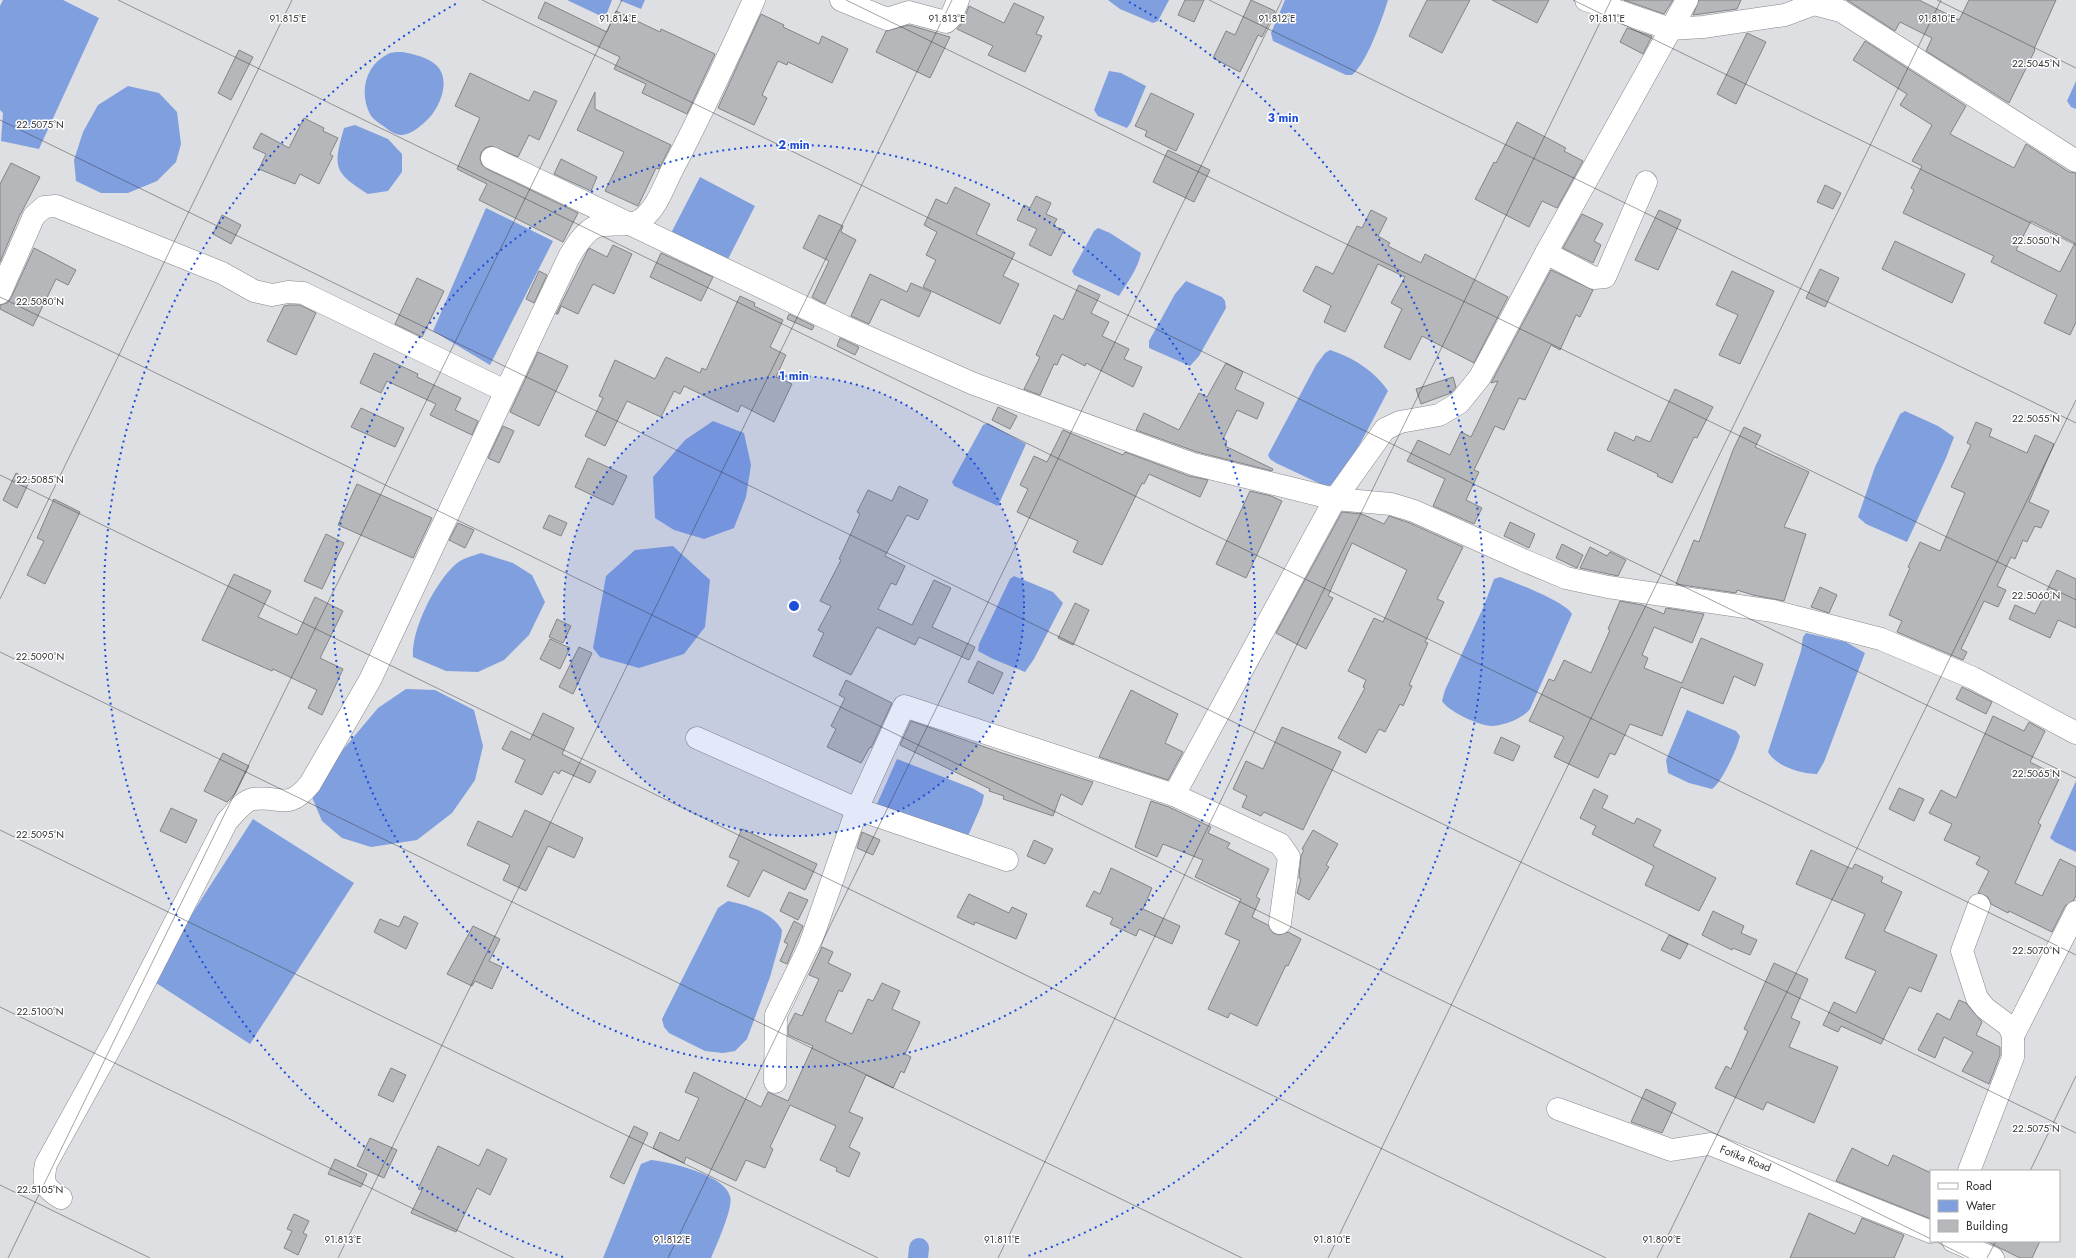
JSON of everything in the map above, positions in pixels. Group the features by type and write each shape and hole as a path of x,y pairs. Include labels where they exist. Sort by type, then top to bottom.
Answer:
{"street":[{"path":"61,1198 48,1190 43,1178 46,1164 119,1032 227,822 242,805 253,799 284,802 300,796 310,784 370,680 569,256 579,242 594,228 610,224 627,224 642,220 654,206 689,138 754,0"},
{"path":"841,0 887,19 909,12 946,22 951,17 958,0"},
{"path":"1586,0 1670,29 1703,27 1785,15 1814,4 1841,11 2076,161"},
{"path":"1174,795 1335,499 1385,429 1400,422 1439,415 1460,403 1480,377 1546,253 1687,0"},
{"path":"492,158 627,224 843,326 974,384 1193,464 1335,499 1391,504 1414,511 1566,578 1608,587 1773,612 1881,638 1973,678 2076,733"},
{"path":"1546,253 1594,278 1606,277 1646,182"},
{"path":"0,294 34,216 44,207 56,206 222,273 254,291 272,295 288,292 303,293 505,391"},
{"path":"775,1082 776,1015 809,947 857,809 904,706 1174,795 1280,844 1289,857 1280,923"},
{"path":"697,738 857,809 1007,860"},
{"path":"1968,1170 2013,1057 2013,1036 2009,1026 1985,1008 1977,998 1962,951 1979,905"},
{"path":"2013,1036 2076,912"},
{"name":"Fotika Road","path":"1558,1109 1671,1150 1697,1145 1715,1145 1930,1232"},
{"path":"1955,1242 1991,1257"}],"water":[{"path":"3,0 63,0 99,18 39,149 1,141 3,113 0,110 0,6"},
{"path":"567,0 612,0 605,18"},
{"path":"619,0 645,0 641,9"},
{"path":"1108,0 1169,0 1158,21 1153,23 1120,9"},
{"path":"1285,0 1388,0 1373,40 1363,61 1352,75 1346,75 1273,41 1271,33"},
{"path":"402,52 420,56 433,62 443,77 444,84 441,99 430,117 414,131 402,135 392,132 371,116 365,97 365,89 369,72 380,59 389,53"},
{"path":"1109,71 1121,73 1146,86 1127,128 1098,116 1094,110"},
{"path":"2076,81 2076,109 2071,107 2067,101"},
{"path":"128,86 159,93 177,112 181,144 176,162 157,181 128,193 101,193 76,181 74,160 83,132 98,105"},
{"path":"355,125 388,139 402,154 402,172 388,191 368,194 342,174 338,160 340,141 344,128"},
{"path":"700,177 755,206 725,265 669,237"},
{"path":"486,208 553,241 490,365 433,331"},
{"path":"1098,228 1110,233 1141,253 1135,270 1119,296 1074,275 1072,271 1094,231"},
{"path":"1186,281 1222,297 1225,301 1226,308 1199,356 1190,366 1149,348 1149,341 1175,294"},
{"path":"1330,350 1355,361 1370,371 1388,391 1351,459 1334,482 1327,487 1276,463 1270,459 1268,455 1316,365 1325,353"},
{"path":"1905,411 1938,426 1954,437 1946,458 1907,542 1866,524 1858,517 1875,467 1900,414"},
{"path":"713,421 744,433 751,465 746,497 734,528 704,539 674,530 655,518 653,477 685,440"},
{"path":"988,423 1026,444 998,506 954,486 952,482 983,425"},
{"path":"673,546 710,580 705,627 684,654 639,668 600,657 593,648 606,576 635,550"},
{"path":"481,553 513,563 532,575 545,602 529,635 504,660 478,672 446,671 413,657 413,646 420,620 440,582 458,562"},
{"path":"1014,576 1053,592 1063,603 1034,659 1025,672 978,651 979,644 1010,579"},
{"path":"1500,577 1550,598 1568,609 1572,614 1530,709 1523,716 1513,721 1493,726 1481,724 1465,718 1451,710 1442,701 1445,690 1483,608 1494,579"},
{"path":"1806,633 1846,642 1865,653 1824,762 1817,774 1804,773 1783,765 1768,752 1801,651 1803,637"},
{"path":"406,689 435,690 474,710 483,746 475,780 452,813 417,840 371,847 342,838 322,821 309,790 378,708"},
{"path":"1687,710 1736,731 1740,736 1729,765 1716,786 1712,789 1689,783 1668,773 1666,760"},
{"path":"897,759 974,789 984,795 982,804 968,836 879,807 877,804"},
{"path":"2076,781 2076,852 2050,838"},
{"path":"253,819 354,883 250,1044 150,979"},
{"path":"728,901 751,907 766,914 778,924 782,930 770,977 747,1039 735,1051 723,1053 705,1051 669,1033 664,1027 662,1019 718,908"},
{"path":"651,1160 696,1171 718,1182 726,1189 731,1201 724,1227 711,1258 603,1258 641,1164"}],"building":[{"path":"1185,0 1204,0 1194,22 1178,15"},
{"path":"1251,0 1275,11 1262,37 1258,35 1240,72 1213,58 1226,31 1235,35"},
{"path":"1427,0 1470,0 1442,53 1409,36"},
{"path":"1492,0 1549,0 1537,23"},
{"path":"1624,0 1673,0 1664,14"},
{"path":"1699,0 1741,0 1737,9 1693,15"},
{"path":"1847,0 1919,0 1959,20 1969,0 2056,0 2034,49 2035,50 2009,103 1926,51 1932,38 1900,22 1895,31"},
{"path":"545,2 607,32 616,11 660,32 661,29 715,54 687,114 642,93 646,84 614,69 620,57 538,18"},
{"path":"1014,3 1044,17 1036,34 1042,36 1025,72 988,55 993,46 957,29 963,22 969,6 1004,23"},
{"path":"761,14 784,25 783,27 819,44 822,36 848,49 832,83 788,62 787,65 778,61 762,95 767,98 754,125 718,108"},
{"path":"909,25 950,37 930,78 876,52 886,31"},
{"path":"1627,28 1652,36 1643,54 1620,42"},
{"path":"1747,33 1766,42 1736,104 1717,94"},
{"path":"1865,41 1966,106 1950,134 2014,168 2026,144 2069,172 2076,173 2076,322 2070,335 2044,323 2057,295 1991,262 1994,256 1903,213 1914,190 1911,188 1922,166 1912,161 1932,125 1900,105 1907,94 1853,60","holes":["2031,221 2075,243 2060,272 2016,250"]},
{"path":"239,50 253,57 231,100 218,93"},
{"path":"470,73 529,101 534,91 557,101 539,140 529,135 518,157 491,146 485,148 481,153 480,159 482,165 487,169 578,213 563,242 479,200 487,184 457,169 480,118 455,106"},
{"path":"595,92 595,109 671,145 659,169 656,168 638,206 605,191 624,152 577,130"},
{"path":"1151,93 1194,114 1176,151 1145,136 1147,131 1135,126"},
{"path":"304,118 324,128 323,131 338,138 330,154 333,156 319,184 300,174 295,184 259,169 266,154 253,148 261,133 289,148"},
{"path":"1517,122 1566,148 1564,151 1583,161 1557,208 1542,201 1529,227 1475,199"},
{"path":"1168,150 1210,170 1194,202 1153,182"},
{"path":"561,159 597,177 591,191 554,174"},
{"path":"11,163 40,177 19,217 0,262 0,184"},
{"path":"1825,185 1841,193 1833,209 1817,202"},
{"path":"955,187 990,204 976,234 1015,253 1003,276 1019,284 1000,324 923,287 936,260 926,255 937,232 924,225 936,199 947,204"},
{"path":"1036,196 1051,203 1046,214 1057,219 1053,226 1064,230 1051,256 1029,245 1037,229 1017,220 1024,205 1030,208"},
{"path":"1371,210 1387,218 1378,236 1390,243 1388,246 1421,263 1425,254 1508,297 1474,363 1422,336 1410,360 1384,347 1402,309 1391,303 1405,277 1378,264 1345,332 1324,322 1331,306 1303,291 1316,266 1333,274 1357,226 1362,228"},
{"path":"1659,210 1681,220 1658,270 1635,260"},
{"path":"1582,214 1603,224 1594,241 1601,245 1593,263 1563,248"},
{"path":"222,215 241,225 231,244 213,234"},
{"path":"819,215 843,226 841,232 856,240 825,304 812,297 829,261 803,248"},
{"path":"1895,241 1965,274 1952,303 1882,269"},
{"path":"613,245 632,254 614,294 593,284 578,314 561,306 558,314 556,314 589,248 607,257"},
{"path":"34,248 76,270 68,285 56,279 33,326 0,309 0,305 7,303 11,298"},
{"path":"661,253 713,277 701,301 650,277"},
{"path":"1820,269 1839,278 1825,307 1806,298"},
{"path":"1551,270 1593,290 1580,317 1576,315 1560,350 1551,345 1525,400 1519,398 1504,430 1495,426 1474,470 1479,472 1466,500 1482,508 1474,524 1433,506 1445,479 1407,461 1418,440 1450,455 1461,432 1471,437 1498,381 1491,383"},
{"path":"539,271 547,275 534,303 526,299"},
{"path":"1732,271 1774,291 1740,364 1719,355 1738,315 1716,305"},
{"path":"870,274 907,292 911,283 931,292 919,317 881,299 869,324 851,316"},
{"path":"417,278 444,291 422,337 395,324"},
{"path":"1079,285 1100,295 1091,313 1109,322 1102,336 1129,349 1124,359 1142,367 1133,387 1086,363 1085,366 1062,354 1057,365 1054,364 1040,395 1024,389 1040,357 1036,355 1054,315 1063,320"},
{"path":"740,296 755,303 754,306 783,320 770,347 786,355 776,377 792,384 774,422 741,405 738,412 684,386 680,394 674,391 661,417 627,401 605,446 585,436 603,398 599,396 615,360 655,379 666,357 700,373 702,368 706,370"},
{"path":"300,305 316,313 296,355 267,341 284,306"},
{"path":"789,314 814,326 812,330 787,319"},
{"path":"840,338 859,347 855,355 837,346"},
{"path":"538,352 568,366 539,426 510,412"},
{"path":"374,353 418,374 417,377 461,398 455,410 478,421 472,435 430,415 436,404 387,381 381,393 360,383"},
{"path":"1226,363 1243,372 1235,389 1264,403 1257,419 1237,410 1223,439 1227,441 1225,446 1273,469 1272,471 1197,452 1136,430 1144,413 1179,430 1199,393 1207,397"},
{"path":"1453,377 1456,387 1451,393 1421,404 1416,389"},
{"path":"1675,389 1713,407 1697,438 1694,437 1672,483 1657,476 1658,474 1607,450 1615,432 1634,441 1636,436 1650,442"},
{"path":"998,407 1017,416 1010,429 992,420"},
{"path":"361,408 404,428 395,447 351,427"},
{"path":"1976,422 1992,429 1989,436 2027,453 2035,435 2054,444 2029,502 2049,511 2041,528 2035,526 2027,542 2023,540 2015,559 2011,557 1997,586 2006,590 1998,607 1984,601 1961,649 1967,652 1963,660 1897,632 1902,621 1889,615 1910,568 1908,567 1920,542 1940,551 1965,493 1951,487 1971,445 1967,443"},
{"path":"503,426 514,431 499,463 488,458"},
{"path":"1744,427 1761,435 1755,447 1809,472 1784,527 1806,534 1784,601 1753,595 1737,590 1736,593 1676,584 1694,540 1699,542 1733,450"},
{"path":"1063,430 1123,455 1125,452 1189,476 1208,480 1200,497 1149,474 1144,484 1142,483 1102,565 1073,552 1078,541 1017,512 1028,489 1020,485 1034,456 1047,462"},
{"path":"588,458 627,476 613,505 575,487"},
{"path":"16,473 30,480 17,508 3,500"},
{"path":"357,484 432,518 413,558 338,525"},
{"path":"899,486 928,500 918,520 907,515 885,556 905,566 896,585 891,583 878,609 912,625 934,580 951,588 932,627 975,647 969,660 919,637 915,645 877,627 851,675 813,656 824,633 818,630 831,606 820,601 841,560 839,559 860,514 857,512 868,490 892,501"},
{"path":"1250,491 1271,496 1282,501 1246,578 1216,564"},
{"path":"54,499 80,512 45,584 27,575 44,541 37,538"},
{"path":"1342,512 1362,514 1384,524 1389,516 1410,523 1463,547 1437,599 1444,602 1425,642 1428,643 1409,685 1412,686 1403,706 1400,704 1385,732 1379,729 1366,753 1338,738 1365,688 1363,687 1366,680 1348,671 1374,618 1383,622 1407,570 1352,543 1328,596 1333,598 1306,649 1276,633"},
{"path":"549,515 567,523 561,536 543,528"},
{"path":"1510,522 1535,534 1529,548 1504,536"},
{"path":"458,523 474,530 465,548 449,540"},
{"path":"326,534 344,543 322,589 304,581"},
{"path":"1562,544 1583,555 1577,568 1556,558"},
{"path":"1590,547 1607,556 1610,552 1626,560 1618,576 1580,568"},
{"path":"2057,570 2076,579 2076,628 2058,620 2050,638 2009,619 2015,605 2035,614"},
{"path":"234,574 271,591 258,617 297,635 315,597 343,611 320,658 343,669 322,715 308,708 317,690 273,669 272,671 202,640"},
{"path":"1820,587 1837,595 1829,613 1811,607"},
{"path":"1620,601 1642,605 1664,614 1666,608 1704,614 1692,643 1654,627 1642,655 1648,658 1644,668 1682,683 1701,638 1763,664 1755,686 1734,676 1723,704 1681,687 1662,736 1630,724 1615,755 1610,753 1598,778 1554,757 1564,737 1529,721 1549,679 1554,681 1564,660 1591,673 1610,630 1608,629"},
{"path":"1075,603 1089,610 1073,645 1058,638"},
{"path":"557,619 571,626 563,643 549,637"},
{"path":"550,639 570,648 560,669 540,659"},
{"path":"579,647 592,653 573,694 559,687"},
{"path":"978,661 1003,673 993,694 968,682"},
{"path":"846,680 892,703 871,748 870,747 861,763 827,747 836,729 831,726 845,698 839,695"},
{"path":"1962,687 1992,702 1986,714 1956,699"},
{"path":"1131,690 1178,714 1165,743 1183,752 1168,780 1099,757"},
{"path":"543,713 574,728 562,754 596,771 590,783 561,770 559,774 554,771 542,795 515,782 525,760 502,749 511,731 530,740"},
{"path":"1993,716 2024,731 2029,722 2045,731 2030,762 2060,777 2038,823 2041,825 2015,883 2042,896 2060,859 2076,867 2076,895 2074,900 2065,906 2052,932 2009,911 2008,913 1991,904 1988,897 1978,893 1989,871 1976,864 1980,857 1944,840 1952,824 1929,813 1941,790 1956,798"},
{"path":"911,721 1002,753 1093,782 1082,805 1061,794 1053,816 1003,799 1004,796 989,791 990,789 900,745"},
{"path":"1282,727 1341,752 1303,830 1264,812 1261,816 1242,807 1247,796 1233,789 1246,761 1263,769"},
{"path":"1501,737 1520,746 1513,761 1494,753"},
{"path":"223,753 249,766 235,794 227,802 204,791"},
{"path":"1899,788 1924,799 1914,821 1889,809"},
{"path":"1594,789 1608,796 1602,808 1634,824 1637,818 1661,830 1653,846 1716,878 1699,911 1645,885 1654,866 1592,834 1596,826 1580,818"},
{"path":"1151,801 1169,807 1211,827 1208,833 1230,843 1227,848 1269,869 1256,897 1260,899 1252,917 1268,925 1273,933 1279,935 1288,932 1301,939 1288,966 1286,965 1257,1026 1230,1013 1228,1018 1208,1009 1240,941 1225,934 1241,899 1195,877 1203,860 1163,844 1157,857 1135,847"},
{"path":"171,808 197,820 186,843 160,831"},
{"path":"525,810 583,838 574,858 548,846 526,891 503,880 510,865 467,845 478,821 512,837"},
{"path":"742,829 817,864 805,890 763,870 749,897 727,886 739,861 729,857"},
{"path":"1313,830 1338,844 1326,865 1329,867 1309,900 1297,893 1301,879 1299,878 1301,856 1304,850 1302,849"},
{"path":"862,832 880,840 873,855 857,848"},
{"path":"1034,840 1053,849 1045,864 1027,856"},
{"path":"1811,850 1852,869 1855,864 1883,877 1881,882 1902,892 1884,931 1937,955 1921,992 1909,987 1881,1044 1841,1026 1838,1032 1823,1025 1834,1002 1856,1013 1876,971 1845,958 1865,914 1796,884"},
{"path":"1111,868 1152,888 1143,909 1180,926 1172,944 1139,929 1136,936 1110,924 1113,918 1086,906 1094,891 1100,894"},
{"path":"789,892 808,900 798,920 780,911"},
{"path":"969,894 1009,913 1012,907 1027,914 1016,939 975,922 974,925 957,917"},
{"path":"1713,911 1744,926 1741,933 1757,940 1750,955 1733,948 1732,950 1702,935"},
{"path":"404,916 418,923 406,949 374,932 380,919 399,927"},
{"path":"794,921 803,926 787,964 780,961 788,944 784,942"},
{"path":"473,926 500,939 489,961 502,967 492,989 475,981 472,986 447,974"},
{"path":"1669,935 1688,944 1680,959 1661,950"},
{"path":"822,947 833,952 828,963 851,974 842,992 839,990 825,1021 852,1034 868,999 873,1001 882,983 900,991 892,1009 920,1022 905,1054 911,1057 904,1073 901,1071 893,1088 866,1075 849,1112 863,1118 849,1147 860,1153 849,1177 836,1171 837,1168 820,1160 836,1126 790,1105 770,1147 773,1149 765,1168 746,1160 736,1181 686,1157 684,1163 653,1148 660,1132 679,1141 699,1098 685,1092 694,1072 761,1107 768,1092 788,1101 813,1046 788,1035 788,1027 795,1013 802,1016 819,979 809,975"},
{"path":"1774,963 1808,979 1791,1018 1800,1022 1789,1047 1838,1067 1814,1123 1767,1102 1763,1110 1715,1088 1726,1066 1731,1069 1748,1031 1744,1029"},
{"path":"1959,1000 1966,1003 1982,1022 1976,1035 2000,1047 2000,1055 1989,1084 1962,1071 1973,1052 1944,1037 1935,1058 1918,1050 1937,1013 1950,1020"},
{"path":"391,1068 406,1075 393,1102 378,1095"},
{"path":"1646,1089 1676,1103 1662,1133 1631,1122"},
{"path":"634,1126 648,1133 624,1184 610,1177"},
{"path":"370,1138 397,1150 384,1178 357,1166"},
{"path":"438,1146 479,1166 487,1149 507,1159 490,1195 477,1188 456,1232 411,1213 422,1190 418,1189"},
{"path":"1852,1148 1888,1166 1893,1155 1930,1173 1930,1219 1836,1181"},
{"path":"335,1159 367,1174 361,1187 328,1174"},
{"path":"1809,1213 1855,1234 1862,1218 1904,1235 1894,1258 1790,1258"},
{"path":"294,1214 309,1221 303,1233 307,1235 298,1255 284,1248 292,1231 287,1229"},
{"path":"1988,1242 2040,1242 2032,1258 2020,1258"}],"waterway":[{"path":"918,1258 919,1248"}]}
